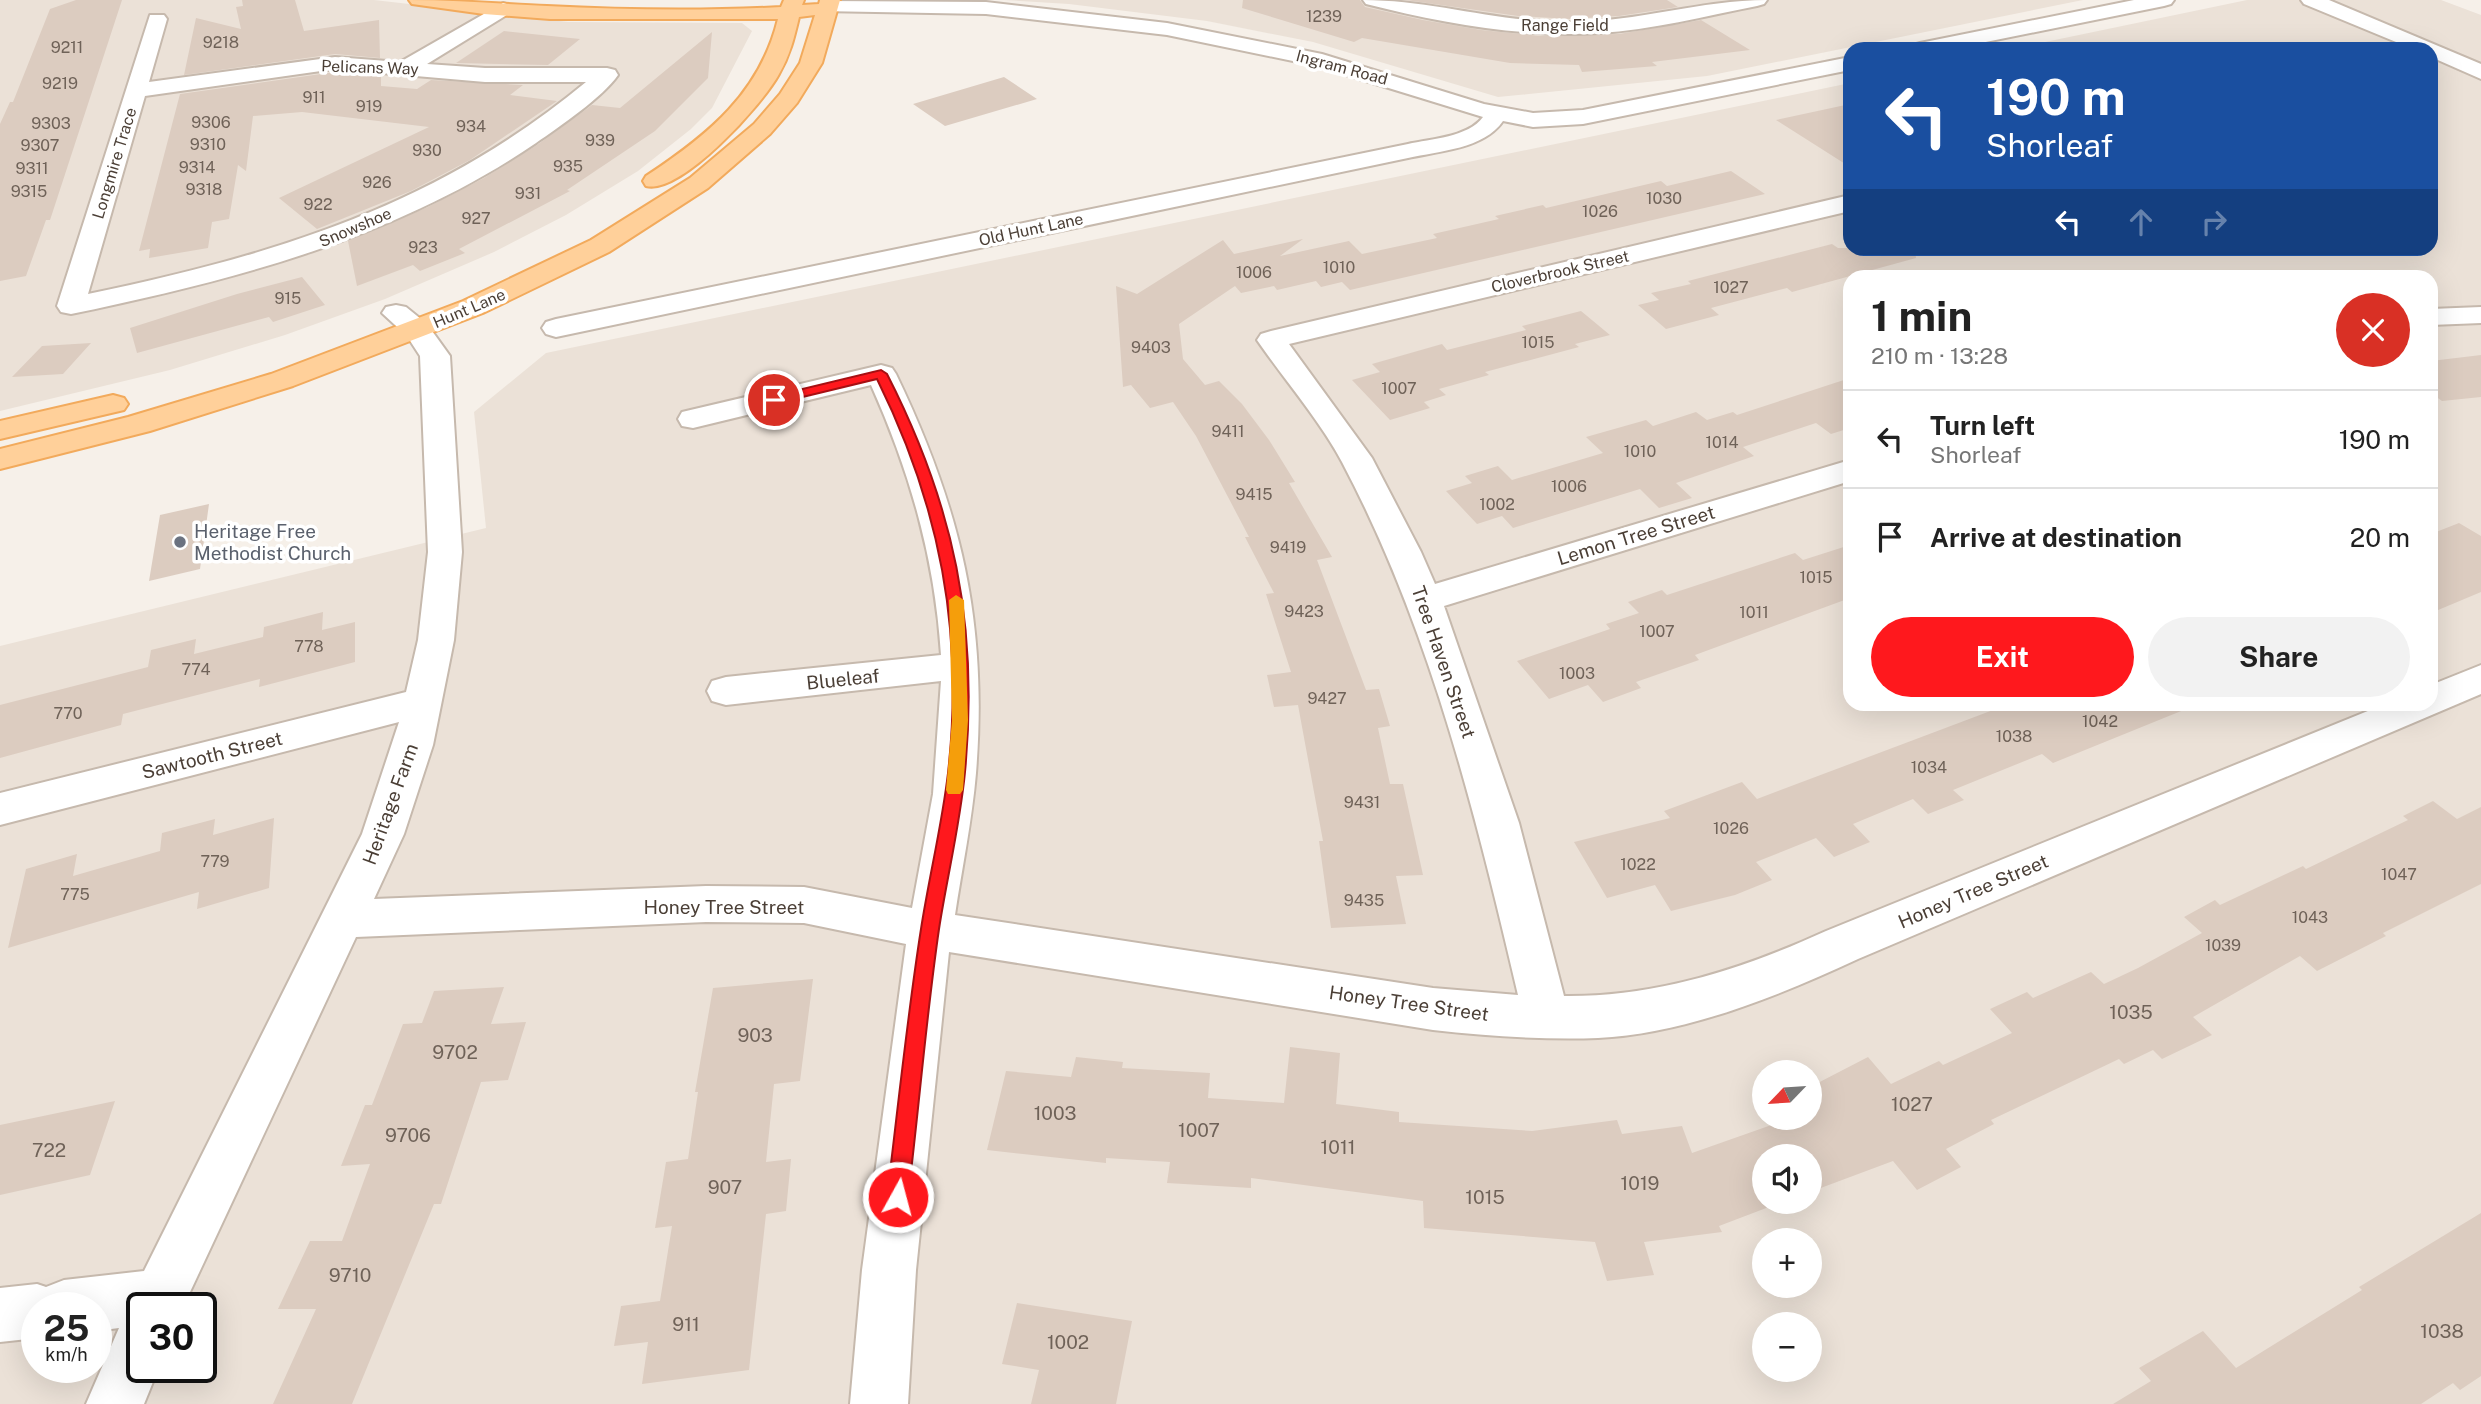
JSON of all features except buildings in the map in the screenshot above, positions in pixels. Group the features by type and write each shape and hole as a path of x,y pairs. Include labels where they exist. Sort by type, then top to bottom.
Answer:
{"main road":[{"name":"Ingram Road","path":"419,0 587,14 829,3"},
{"name":"Ingram Road","path":"594,0 792,5"},
{"name":"Hunt Lane","path":"0,430 147,395 275,356 406,322 521,285 600,246 671,202 720,167 762,129 802,80 818,46 829,3"},
{"path":"602,215 688,158 745,106 760,88 778,56 792,5"},
{"name":"Hunt Lane","path":"0,458 195,409 282,380 406,322 500,268 578,228"}],"street":[{"name":"Range Field","path":"1373,0 1448,17 1503,25 1555,28 1641,22 1758,0"},
{"path":"1955,42 2164,0"},
{"path":"2311,0 2399,35 2410,42"},
{"name":"Ingram Road","path":"829,3 986,8 1167,29 1322,60 1497,114 1533,120 1583,117 1843,64"},
{"path":"432,23 461,5"},
{"path":"407,68 503,9"},
{"name":"Longmire Trace","path":"71,306 157,19"},
{"path":"369,64 404,43 444,45"},
{"path":"2441,62 2481,72"},
{"name":"Pelicans Way","path":"135,91 306,66 369,64 485,75 607,75"},
{"name":"Snowshoe","path":"71,306 162,288 243,267 311,245 371,221 447,186 507,154 575,106 607,75"},
{"name":"Old Hunt Lane","path":"556,328 1408,151 1468,137 1487,128 1497,114"},
{"name":"Cloverbrook Street","path":"1271,340 1843,205"},
{"path":"2438,317 2481,315"},
{"name":"Heritage Farm","path":"163,1292 383,834 413,745 436,640 445,552 435,356 406,322"},
{"name":"Tree Haven Street","path":"1271,340 1356,458 1404,552 1499,823 1546,1016"},
{"path":"693,419 881,374 915,447 944,538 957,606 960,720 956,775 930,930 881,1330 879,1404"},
{"name":"Lemon Tree Street","path":"1423,600 1843,472"},
{"name":"Blueleaf","path":"726,691 960,666"},
{"path":"2438,697 2481,679"},
{"name":"Sawtooth Street","path":"0,809 424,701"},
{"name":"Honey Tree Street","path":"342,919 706,904 804,905 930,930 1433,1009 1488,1015 1600,1017 1684,1004 1782,973 1842,945 2405,711"},
{"path":"0,1315 21,1313"},
{"name":"Heritage Farm","path":"115,1404 126,1377"}],"shaded area":[{"path":"0,0 374,0 568,22 742,23 752,31 712,108 691,129 638,171 566,215 494,252 385,299 285,335 170,370 0,411"},
{"path":"1004,0 2083,0 1875,42 1843,42 1843,49 1707,76 1498,97 1313,42 1207,21 1069,4"},
{"path":"2247,0 2441,0 2481,15 2481,1404 0,1404 0,646 486,528 474,412 546,353 1843,84 1843,256 2438,256 2438,42 2046,42"}],"slow traffic":[{"path":"954,790 960,720 960,639 956,600"}],"place":[{"name":"Heritage Free Methodist Church","path":"180,542"}],"route":[{"path":"774,400 881,374 915,447 934,500 952,571 960,639 960,720 956,775 930,930 898,1197"}]}
